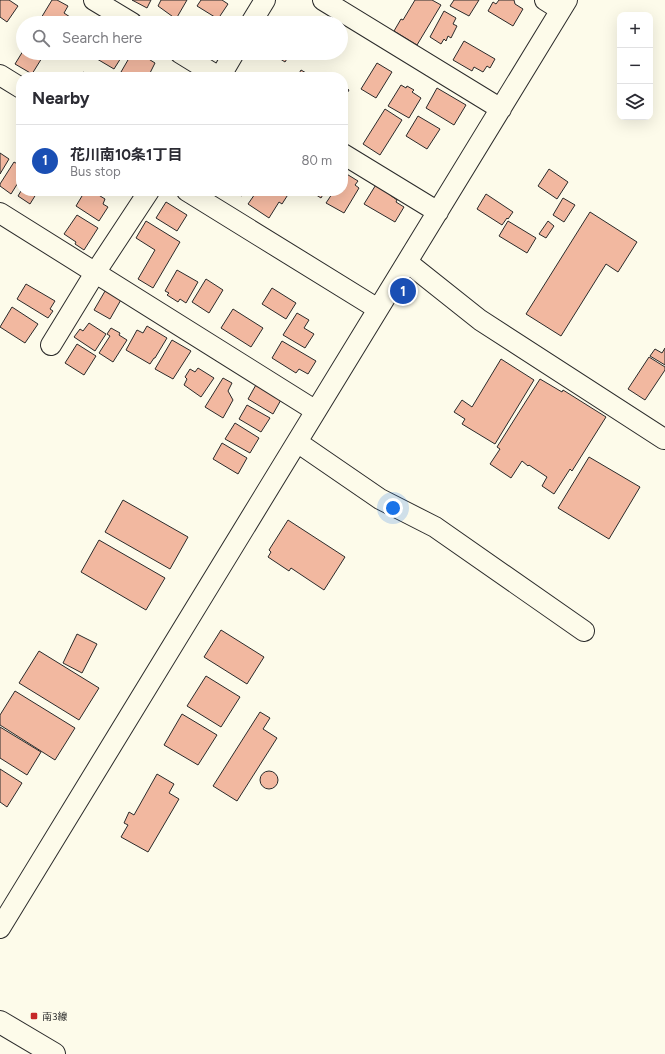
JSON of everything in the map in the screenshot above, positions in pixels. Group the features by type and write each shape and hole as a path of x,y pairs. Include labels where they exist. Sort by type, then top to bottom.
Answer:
{"main road":[{"path":"0,1022 54,1054"}],"street":[{"path":"94,0 120,16"},
{"path":"255,16 265,0"},
{"path":"323,0 501,109"},
{"path":"0,928 501,109 558,3"},
{"path":"191,60 211,72"},
{"path":"222,72 230,60"},
{"path":"0,75 16,85"},
{"path":"348,157 438,212"},
{"path":"51,345 95,273 146,196"},
{"path":"195,196 378,309"},
{"path":"0,213 316,411"},
{"path":"407,262 480,320 664,439"},
{"path":"297,442 380,499 435,527 584,631"}],"building":[{"path":"0,0 9,0 18,6 7,22 0,17"},
{"path":"52,0 57,0 68,6 64,13 68,16 42,16"},
{"path":"132,0 151,0 147,8"},
{"path":"161,0 187,0 178,16 172,16 158,6"},
{"path":"201,0 222,0 228,4 220,16 213,16 197,6"},
{"path":"415,0 432,0 441,5 417,45 394,31 401,19 403,20"},
{"path":"454,0 479,0 469,16 450,6"},
{"path":"499,0 514,0 515,4 523,9 513,26 488,11 493,2 496,4"},
{"path":"444,11 456,18 453,24 457,26 451,38 448,36 446,41 444,39 441,44 430,37"},
{"path":"464,41 495,59 490,68 487,66 483,72 474,67 472,71 453,60"},
{"path":"17,60 41,60 33,72 29,72 15,64"},
{"path":"99,60 120,60 114,69"},
{"path":"128,60 150,60 155,63 150,72 121,72"},
{"path":"377,63 392,72 376,98 361,89"},
{"path":"401,85 406,88 407,86 414,90 412,92 421,98 409,118 388,106"},
{"path":"437,88 466,105 454,125 426,108"},
{"path":"385,109 402,120 380,155 363,144"},
{"path":"418,116 440,129 427,149 406,136"},
{"path":"0,153 9,159 0,174"},
{"path":"14,162 16,163 16,186 11,194 0,186"},
{"path":"549,169 568,182 557,199 538,186"},
{"path":"348,175 358,181 355,185 359,188 344,213 326,203 331,196 348,196"},
{"path":"377,183 394,188 390,195 397,200 396,202 404,207 395,222 364,204"},
{"path":"486,194 513,212 502,225 477,209"},
{"path":"18,196 35,196 30,204"},
{"path":"82,196 100,196 105,199 103,204 108,207 99,221 76,206"},
{"path":"254,196 287,196 282,204 279,202 269,218 248,204"},
{"path":"563,198 575,205 564,222 553,215"},
{"path":"166,202 187,215 177,231 156,218"},
{"path":"590,212 637,242 618,272 606,264 561,336 526,314"},
{"path":"77,215 98,228 84,250 75,244 76,242 64,234"},
{"path":"146,221 180,242 153,288 138,279 155,250 136,238"},
{"path":"508,221 536,238 527,253 499,236"},
{"path":"548,221 554,226 546,238 539,234"},
{"path":"177,270 198,282 186,303 180,299 178,302 167,295 169,293 165,291"},
{"path":"206,279 223,290 209,313 192,302"},
{"path":"26,284 55,301 50,309 53,311 48,318 17,299"},
{"path":"108,286 122,298 110,319 94,310"},
{"path":"272,288 296,303 286,319 262,304"},
{"path":"12,307 38,324 25,343 0,327"},
{"path":"233,309 263,328 251,347 221,328"},
{"path":"297,313 309,320 304,328 314,334 305,348 283,335"},
{"path":"89,323 106,334 95,351 74,337 80,329 83,331"},
{"path":"147,326 167,338 150,364 126,350 137,330 143,333"},
{"path":"111,328 120,333 119,335 127,340 113,362 99,353 110,336 107,334"},
{"path":"172,340 191,351 173,379 155,369"},
{"path":"282,341 316,361 308,374 299,369 296,373 272,358"},
{"path":"77,344 96,356 84,375 65,363"},
{"path":"665,348 665,365 650,356 655,349 662,353"},
{"path":"649,357 665,367 665,370 645,400 628,389"},
{"path":"501,359 534,380 495,444 462,424 465,419 454,412 462,400 472,407"},
{"path":"198,368 214,378 201,397 184,385 187,379 185,377 190,369 195,372"},
{"path":"223,378 232,383 228,391 233,400 223,418 205,407"},
{"path":"540,379 562,392 563,390 606,417 572,471 570,469 554,494 542,486 547,477 522,461 511,478 490,464 500,449 497,447"},
{"path":"257,383 282,398 273,414 248,399"},
{"path":"247,405 270,418 261,432 239,419"},
{"path":"235,423 259,438 250,453 225,439"},
{"path":"222,443 247,458 238,474 213,459"},
{"path":"589,457 640,487 609,539 558,508"},
{"path":"123,500 188,537 170,569 105,532"},
{"path":"288,520 345,557 324,590 291,568 289,571 268,557 271,552 269,550"},
{"path":"99,540 165,578 146,610 81,572"},
{"path":"221,630 264,657 247,684 204,657"},
{"path":"77,634 97,644 82,673 63,663"},
{"path":"39,651 99,688 79,720 19,683"},
{"path":"206,676 240,697 221,727 187,706"},
{"path":"15,691 75,728 55,760 0,725 0,715"},
{"path":"260,712 270,718 263,729 277,738 237,801 213,786"},
{"path":"182,714 217,735 198,765 164,745"},
{"path":"0,727 41,752 27,775 0,758"},
{"path":"0,769 22,783 7,807 0,802"},
{"path":"269,771 275,774 278,780 275,786 269,789 263,786 260,780 263,774"},
{"path":"157,774 174,784 169,793 179,799 148,852 121,837 128,825 124,823 129,812 134,815"}],"place":[{"name":"花川南10条1丁目","path":"403,291"},
{"name":"南3線","path":"34,1016"}]}
